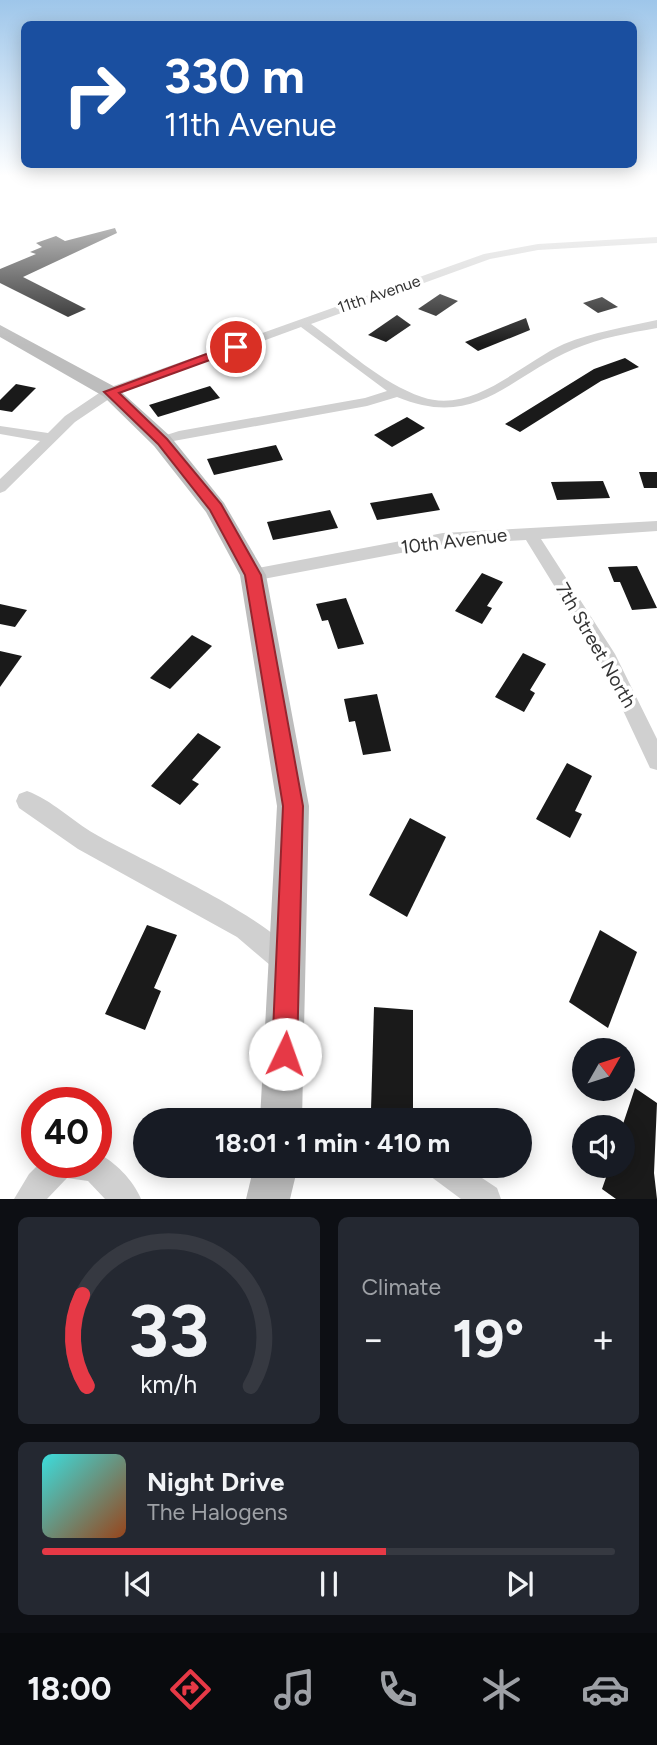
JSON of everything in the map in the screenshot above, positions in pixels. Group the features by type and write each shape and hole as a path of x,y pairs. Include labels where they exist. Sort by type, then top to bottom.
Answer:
{"street":[{"name":"11th Avenue","path":"0,488 70,419 110,392 488,256 551,246 657,240"},
{"path":"301,323 398,392 422,401 467,404 488,395 526,368 569,347 609,334 657,324"},
{"path":"0,330 110,392 162,441 216,508 253,575 293,806 282,1108"},
{"path":"162,441 179,435 367,402 398,392"},
{"path":"0,430 51,438"},
{"name":"10th Avenue","path":"253,575 443,539 657,526"},
{"name":"7th Street North","path":"529,532 606,654 652,735 657,761"},
{"path":"27,801 86,841 246,928 289,964"},
{"path":"29,1199 39,1184 62,1163 95,1167 126,1199"},
{"path":"268,1199 273,1178"},
{"path":"457,1178 486,1199"}],"building":[{"path":"96,233 117,233 23,277 86,309 68,317 0,283 0,269 36,254 30,252 42,247 36,243 56,236 65,241"},
{"path":"440,294 458,301 436,316 418,309"},
{"path":"602,297 618,307 598,313 583,303"},
{"path":"397,315 411,325 386,342 368,335"},
{"path":"526,318 530,330 478,351 465,342"},
{"path":"625,358 639,367 601,381 520,432 505,424 594,369"},
{"path":"16,384 36,388 12,412 0,410 0,400"},
{"path":"210,386 220,398 158,417 149,405"},
{"path":"407,417 425,428 392,447 374,435"},
{"path":"276,445 283,460 214,475 207,459"},
{"path":"639,472 657,472 657,488 644,488"},
{"path":"603,481 610,498 557,500 551,482"},
{"path":"432,493 440,510 377,520 370,503"},
{"path":"330,510 338,528 273,540 267,522"},
{"path":"637,566 657,608 632,610 620,582 614,582 608,567"},
{"path":"482,573 503,582 487,606 492,608 482,624 455,611"},
{"path":"346,598 364,644 338,649 328,620 322,621 316,604"},
{"path":"0,604 27,610 15,627 0,624"},
{"path":"192,635 212,646 170,689 150,678"},
{"path":"0,651 22,656 0,687"},
{"path":"523,653 546,664 530,690 535,693 524,712 495,697"},
{"path":"377,694 391,751 363,755 355,721 349,722 344,699"},
{"path":"198,733 221,747 192,780 199,784 180,805 151,786"},
{"path":"567,763 592,776 575,811 582,814 570,838 536,819"},
{"path":"410,818 446,837 407,917 369,895"},
{"path":"147,925 177,935 154,988 161,991 145,1030 105,1014"},
{"path":"600,930 637,952 608,1028 569,1002"},
{"path":"374,1007 413,1010 413,1108 371,1108"},
{"path":"635,1088 657,1103 654,1173 657,1199 616,1199 602,1189 606,1178 635,1178 635,1115 626,1115 631,1101 635,1101"}],"route":[{"path":"236,347 110,392 162,441 216,508 253,575 293,806 285,1054"}]}
